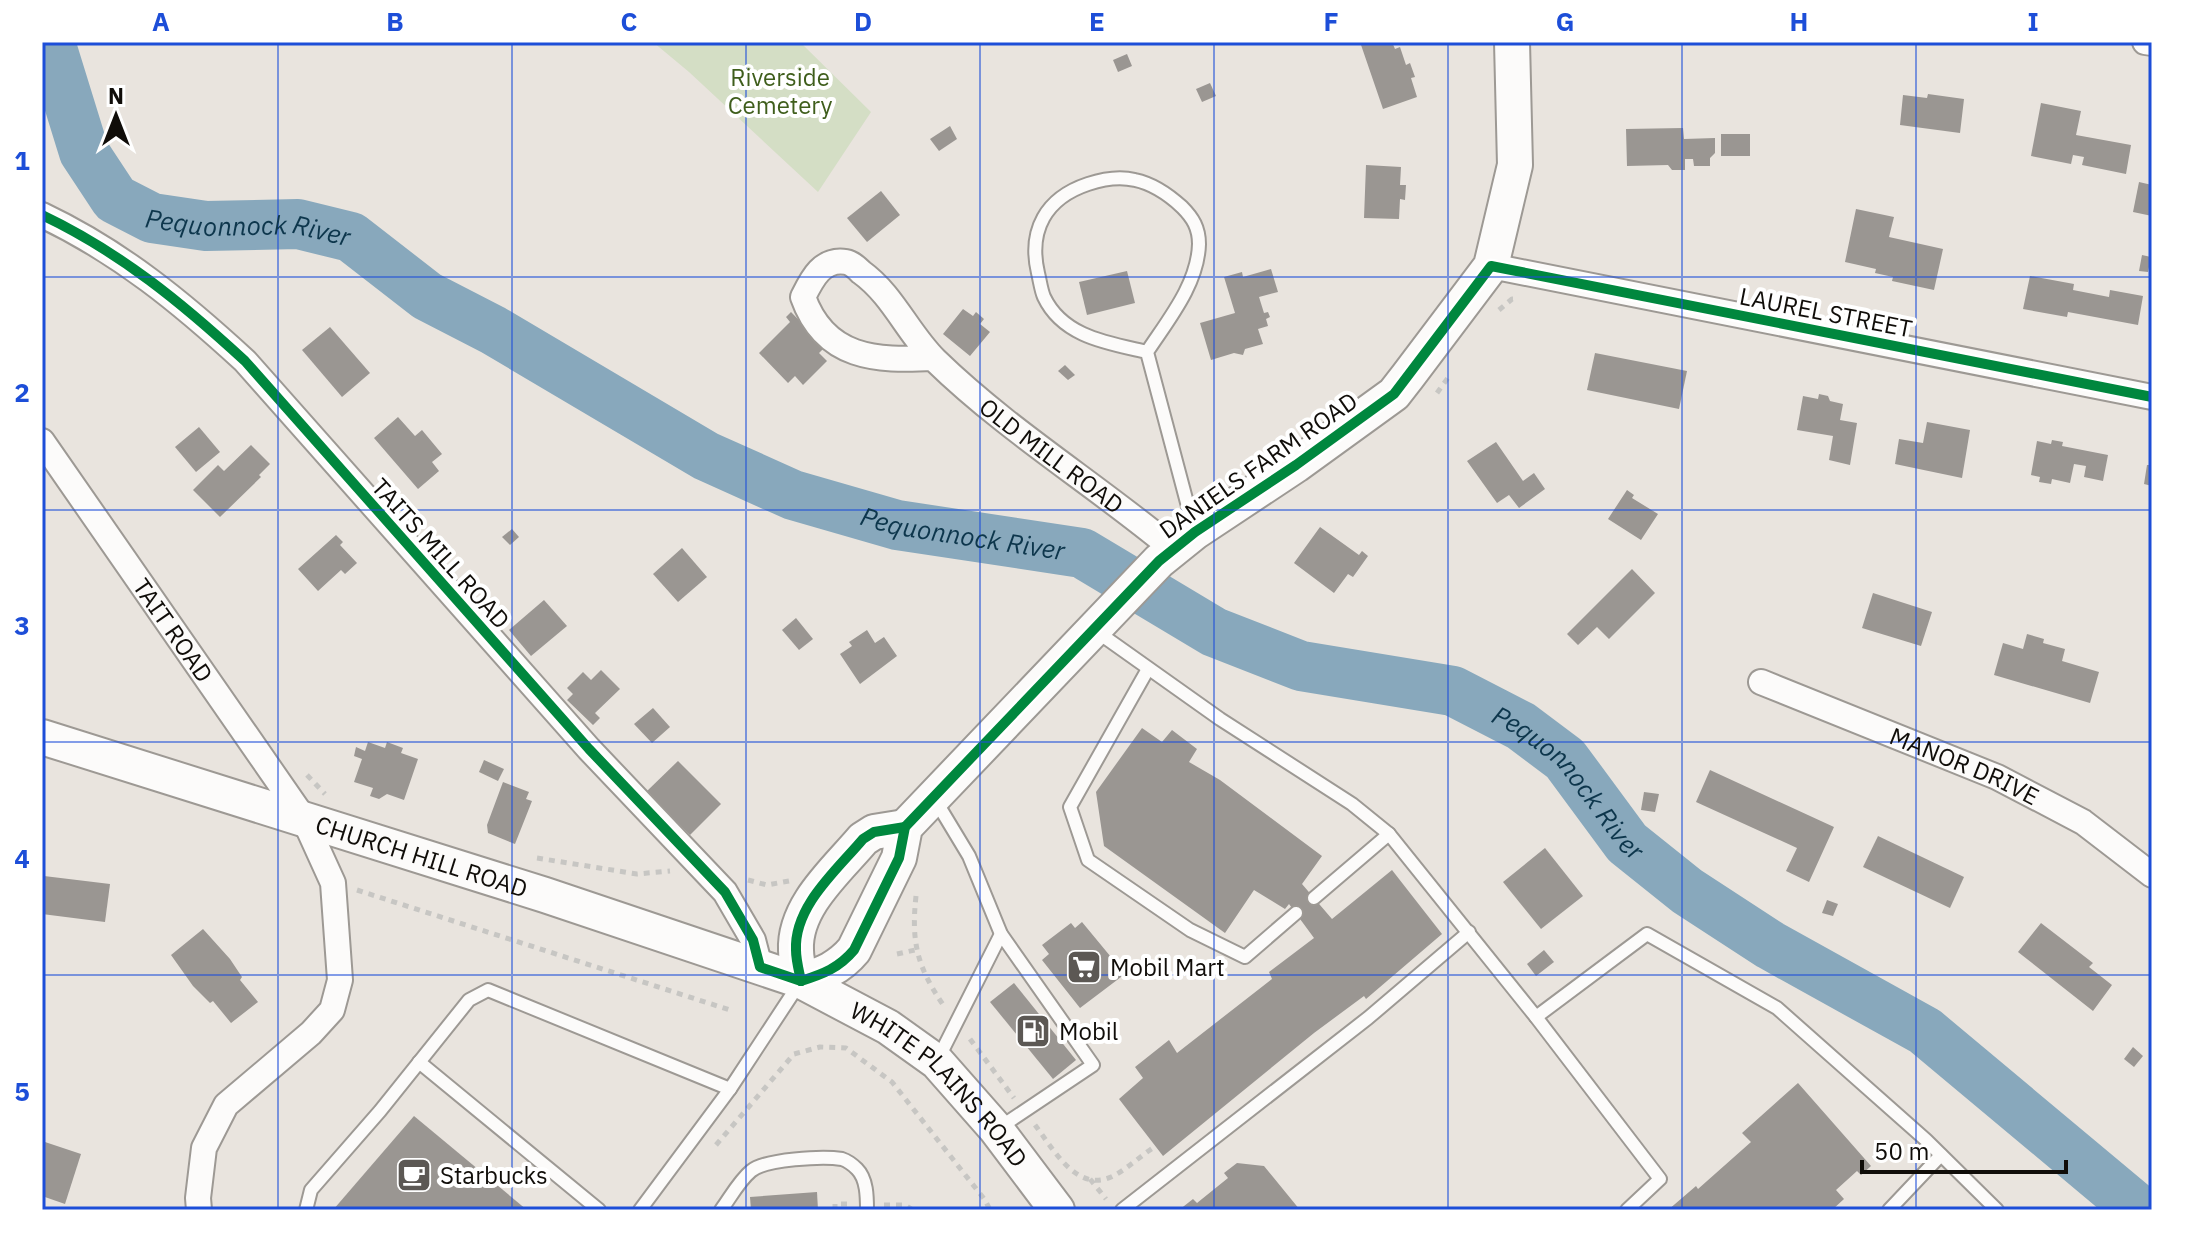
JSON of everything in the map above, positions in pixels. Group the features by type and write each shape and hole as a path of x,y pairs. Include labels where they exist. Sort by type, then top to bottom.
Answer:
{"main road":[{"name":"DANIELS FARM ROAD","path":"801,981 826,973 854,950 899,858 905,827 1117,603 1176,547 1394,394 1491,266 1515,165 1517,43"},
{"name":"CHURCH HILL ROAD","path":"42,737 316,807 801,981"},
{"path":"801,981 797,936 801,919 810,903 863,839 874,832 905,827"},
{"name":"WHITE PLAINS ROAD","path":"801,981 888,1027 937,1062 996,1129 1057,1210"}],"street":[{"path":"2145,42 2152,43"},
{"name":"TAITS MILL ROAD","path":"42,215 131,267 186,306 245,361 589,749 725,892 753,940 760,967"},
{"name":"OLD MILL ROAD","path":"933,358 891,360 859,354 833,341 817,326 803,297 814,274 830,263 848,262 879,285 933,358 1033,444 1176,547"},
{"name":"LAUREL STREET","path":"1491,266 2152,397"},
{"name":"TAIT ROAD","path":"42,441 316,807 333,883"},
{"name":"MANOR DRIVE","path":"1761,682 1997,777 2083,822 2152,875"},
{"path":"199,1210 204,1148 226,1105 311,1033 332,1010 340,980 333,883"}],"lane":[{"path":"1147,352 1093,340 1064,323 1044,297 1036,265 1039,224 1053,201 1077,188 1107,178 1135,180 1167,193 1195,220 1199,243 1193,273 1180,302 1147,352 1176,547"},
{"path":"1094,629 1148,669 1352,804 1389,834 1536,1017 1660,1179 1627,1210"},
{"path":"1148,669 1070,807 1088,860 1190,930 1245,957 1296,913"},
{"path":"933,798 969,856 1001,934 1093,1065 996,1129"},
{"path":"1314,898 1389,834"},
{"path":"1122,1210 1368,1018 1469,932"},
{"path":"937,1062 1001,934"},
{"path":"1536,1017 1647,934 1777,1008 1941,1155 1997,1210"},
{"path":"640,1210 730,1089 801,981"},
{"path":"306,1210 311,1190 380,1111 469,1000 488,990 730,1089"},
{"path":"419,1062 599,1210"},
{"path":"1889,1210 1941,1155"},
{"path":"721,1210 747,1175 756,1168 771,1163 825,1159 848,1162 860,1172 867,1210"}],"path":[{"path":"296,764 316,807"},
{"path":"534,858 637,874 680,870"},
{"path":"738,873 753,882 772,885 794,879"},
{"path":"333,883 733,1011"},
{"path":"772,885 780,898"},
{"path":"897,954 915,950"},
{"path":"710,1152 794,1054 820,1047 846,1048 892,1082 990,1210"},
{"path":"1089,1179 1115,1210"}],"green space":[{"name":"Riverside Cemetery","path":"653,42 800,42 871,112 818,192"}],"building":[{"path":"1360,42 1392,42 1395,49 1400,47 1406,65 1410,63 1415,77 1411,78 1417,97 1383,109"},
{"path":"1127,54 1132,66 1118,72 1113,60"},
{"path":"1210,83 1216,96 1202,102 1196,89"},
{"path":"1928,94 1964,99 1960,133 1900,125 1903,95 1927,98"},
{"path":"2041,103 2081,111 2076,135 2131,145 2126,174 2082,165 2084,157 2073,155 2071,164 2031,156"},
{"path":"950,126 957,139 939,151 930,139"},
{"path":"1683,128 1684,139 1715,138 1715,153 1710,158 1710,166 1694,166 1693,159 1685,159 1685,170 1672,170 1668,165 1627,166 1626,129"},
{"path":"1721,134 1750,134 1750,156 1721,156"},
{"path":"1366,165 1401,167 1400,185 1406,185 1405,200 1400,199 1399,219 1364,218"},
{"path":"2139,182 2152,185 2152,216 2133,212"},
{"path":"881,191 900,215 867,242 847,218"},
{"path":"1856,209 1894,217 1889,237 1943,249 1934,290 1892,281 1893,277 1875,273 1876,269 1845,262"},
{"path":"2142,255 2151,257 2148,272 2139,271"},
{"path":"1271,269 1278,292 1259,297 1264,313 1268,312 1270,317 1266,319 1268,326 1258,329 1263,344 1245,349 1243,355 1234,353 1211,360 1200,323 1235,313 1224,277 1242,272 1243,277"},
{"path":"1127,271 1135,303 1087,315 1079,282"},
{"path":"2030,276 2074,284 2073,290 2109,297 2110,290 2143,296 2138,325 2068,312 2067,317 2023,309"},
{"path":"963,309 973,316 976,312 984,319 980,324 990,332 970,356 943,334"},
{"path":"791,312 825,347 819,353 827,361 803,385 795,376 788,383 759,353 790,322 786,317"},
{"path":"330,327 370,373 342,397 302,350"},
{"path":"1595,353 1687,371 1679,409 1587,390"},
{"path":"1065,365 1075,375 1068,380 1058,371"},
{"path":"1819,394 1843,404 1840,420 1857,423 1850,465 1829,460 1833,436 1797,430 1803,396 1818,399"},
{"path":"398,417 415,436 422,430 442,454 432,462 439,471 418,489 374,438"},
{"path":"1927,422 1970,430 1962,478 1895,464 1899,439 1923,443"},
{"path":"199,427 220,452 196,472 175,447"},
{"path":"2052,440 2063,442 2062,446 2108,455 2103,481 2084,477 2086,466 2074,464 2070,483 2052,479 2051,484 2039,482 2040,477 2031,475 2037,441 2051,444"},
{"path":"1496,442 1523,481 1534,473 1545,489 1519,508 1509,495 1497,503 1467,461"},
{"path":"251,445 270,464 220,517 193,490 218,465 224,471"},
{"path":"2147,465 2152,465 2152,486 2144,484"},
{"path":"1627,490 1634,495 1632,498 1658,514 1641,540 1608,519"},
{"path":"1320,527 1359,555 1362,551 1368,556 1353,577 1348,574 1334,593 1294,563"},
{"path":"512,529 519,537 510,545 502,537"},
{"path":"336,535 343,542 340,545 357,563 345,574 341,570 318,591 298,569"},
{"path":"682,548 707,577 678,602 653,574"},
{"path":"1632,569 1655,593 1609,639 1597,627 1578,645 1567,634"},
{"path":"1873,593 1932,612 1921,646 1862,628"},
{"path":"544,600 567,626 531,656 509,630"},
{"path":"796,618 813,639 799,650 782,630"},
{"path":"867,630 875,643 884,637 897,656 860,684 840,654 852,646 849,642"},
{"path":"2027,634 2044,639 2043,643 2065,649 2062,661 2099,672 2090,703 1994,675 2003,643 2023,649"},
{"path":"601,670 620,689 595,713 600,718 593,725 567,700 573,694 567,688 583,672 591,680"},
{"path":"653,708 670,727 652,743 634,724"},
{"path":"1142,728 1162,742 1172,730 1197,749 1189,762 1220,780 1322,856 1302,884 1332,919 1392,870 1442,934 1366,999 1364,996 1314,1033 1163,1156 1119,1099 1143,1078 1135,1067 1169,1040 1177,1053 1272,979 1269,972 1314,938 1289,904 1285,909 1254,890 1225,933 1104,846 1096,792"},
{"path":"368,742 385,748 387,742 403,748 401,753 418,759 404,800 387,794 379,799 370,796 373,788 354,782 362,759 354,756 356,747 365,751"},
{"path":"484,760 504,769 498,781 479,772"},
{"path":"678,761 721,804 690,835 646,792"},
{"path":"1710,770 1834,827 1809,882 1786,871 1797,848 1696,802"},
{"path":"503,782 529,792 526,799 532,801 515,844 488,833 487,825"},
{"path":"1644,792 1659,794 1655,812 1641,810"},
{"path":"1878,836 1964,877 1950,908 1863,867"},
{"path":"1545,848 1583,896 1541,929 1503,882"},
{"path":"44,876 110,884 105,922 42,914"},
{"path":"1827,900 1838,904 1833,916 1822,913"},
{"name":"Mobil Mart","path":"1082,922 1125,974 1080,1008 1042,960 1049,954 1042,945 1071,923 1075,928"},
{"path":"2041,923 2093,963 2089,967 2112,985 2093,1011 2018,952"},
{"path":"203,929 230,959 242,977 240,980 258,1002 231,1023 213,1001 210,1003 193,986 171,955"},
{"path":"1544,950 1554,962 1536,976 1527,964"},
{"name":"Mobil","path":"1014,983 1076,1060 1053,1079 990,1002"},
{"path":"2133,1047 2143,1056 2134,1067 2124,1059"},
{"path":"1798,1083 1871,1166 1861,1175 1857,1171 1836,1190 1844,1199 1832,1210 1668,1210 1696,1186 1698,1189 1751,1142 1742,1133"},
{"path":"414,1116 527,1210 333,1210"},
{"path":"42,1141 81,1154 65,1204 42,1196"},
{"path":"1237,1163 1264,1166 1300,1210 1179,1210 1193,1199 1197,1203 1228,1178 1224,1173"},
{"path":"817,1192 818,1210 751,1210 750,1197"}],"waterway":[{"name":"Pequonnock River","path":"50,42 84,152 115,199 152,218 206,226 298,224 351,237 427,296 493,330 706,456 793,495 897,525 1082,553 1214,632 1301,666 1453,691 1521,726 1565,759 1627,843 1687,891 1770,945 1925,1031 2139,1210"}],"cycle path":[{"path":"42,215 124,262 198,319 245,361 589,749 725,892 753,940 760,967 801,981"},
{"path":"801,981 830,970 854,950 899,858 905,827 1159,561 1195,532 1296,465 1394,394 1491,266 2152,397"},
{"path":"801,981 796,954 797,934 809,904 863,839 874,832 905,827"}],"place":[{"name":"Mobil Mart","path":"1084,967"},
{"name":"Mobil","path":"1033,1031"},
{"name":"Starbucks","path":"414,1175"}]}
